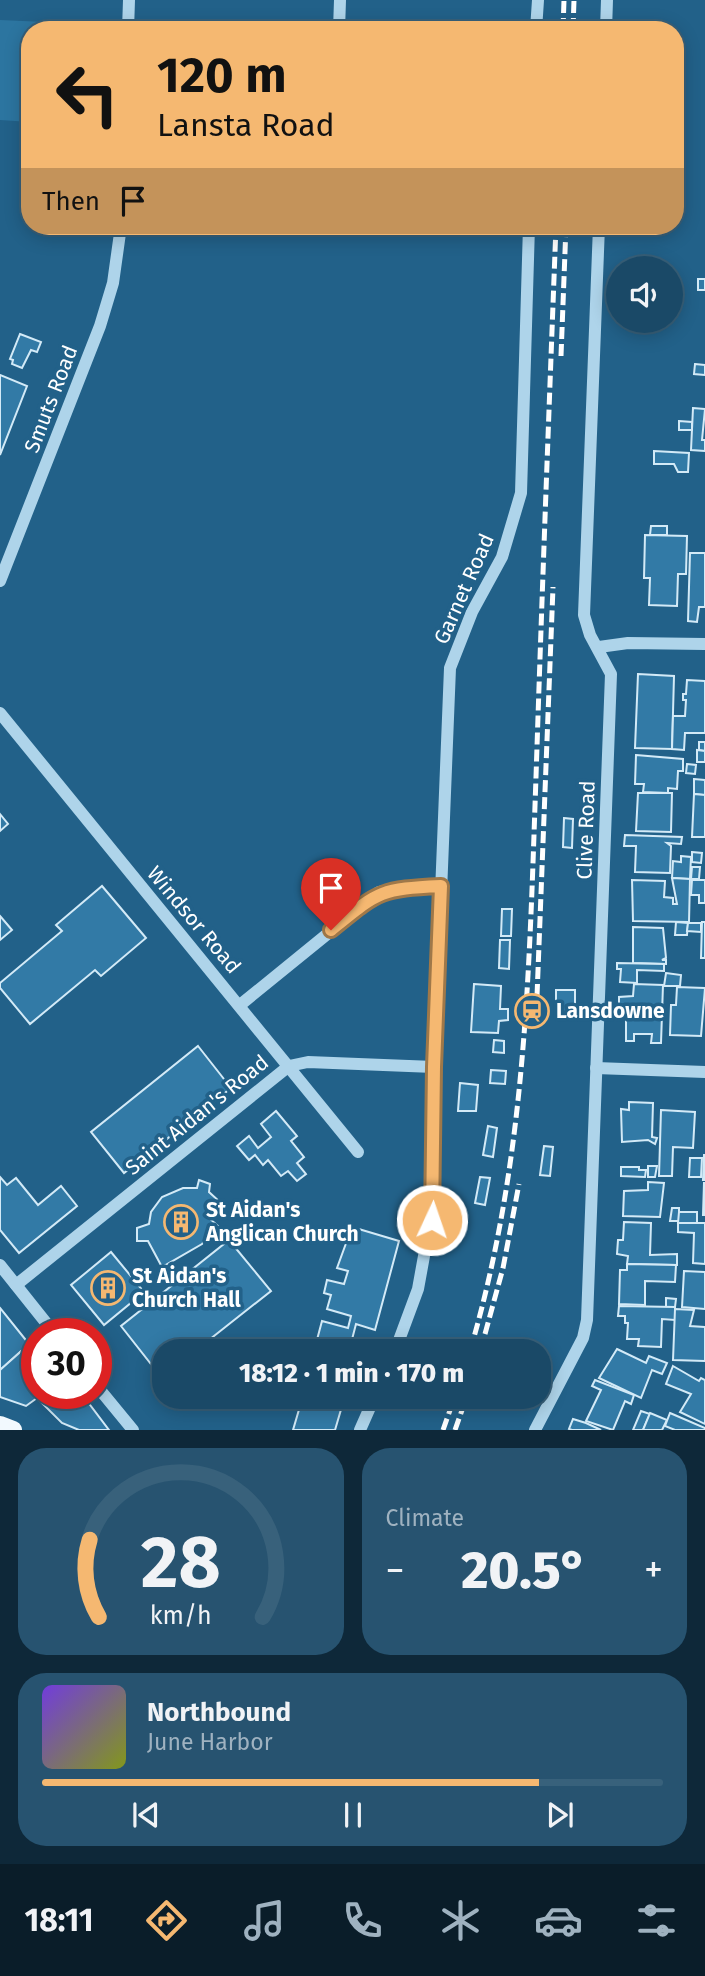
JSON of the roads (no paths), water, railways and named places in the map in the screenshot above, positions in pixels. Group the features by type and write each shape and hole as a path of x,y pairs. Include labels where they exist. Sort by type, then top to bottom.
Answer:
{"main road":[{"path":"0,1425 13,1430"}],"street":[{"path":"128,21 129,0"},
{"path":"340,0 340,21"},
{"path":"537,21 538,0"},
{"path":"606,21 607,0"},
{"name":"Smuts Road","path":"0,581 100,326 113,283 120,235"},
{"name":"Garnet Road","path":"399,1339 418,1289 432,1220 434,1067 450,668 472,612 502,557 521,493 529,235"},
{"name":"Clive Road","path":"535,1430 580,1344 586,1325 611,674 599,647 590,635 584,615 599,235"},
{"path":"599,647 628,643 705,644"},
{"name":"Windsor Road","path":"0,713 358,1152"},
{"path":"240,1005 379,892 396,888 441,886"},
{"name":"Saint Aidan's Road","path":"16,1286 289,1066 309,1062 434,1067"},
{"path":"596,1068 705,1072"},
{"path":"0,1265 42,1318"},
{"path":"112,1404 133,1430"},
{"path":"360,1430 369,1409"}],"railway":[{"path":"563,21 564,0"},
{"path":"573,21 574,0"},
{"path":"473,1339 489,1280 503,1208 514,1137 527,995 556,235"},
{"path":"561,356 566,235"},
{"path":"537,996 553,587"},
{"path":"485,1334 503,1268 519,1184"},
{"path":"443,1430 450,1409"},
{"path":"455,1430 462,1409"}],"place":[{"name":"Lansdowne","path":"532,1011"},
{"name":"St Aidan's Anglican Church","path":"181,1222"},
{"name":"St Aidan's Church Hall","path":"108,1288"}]}
